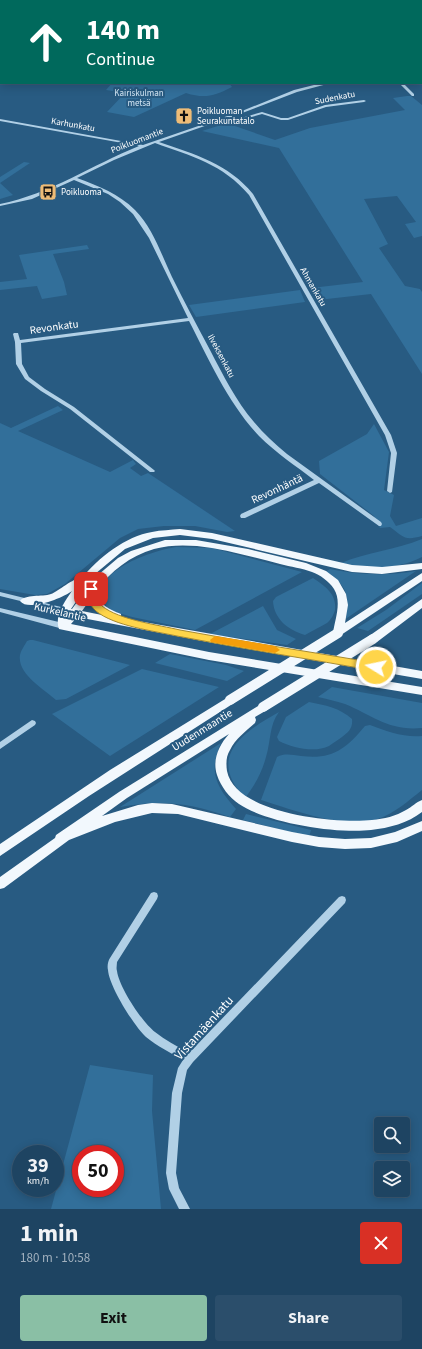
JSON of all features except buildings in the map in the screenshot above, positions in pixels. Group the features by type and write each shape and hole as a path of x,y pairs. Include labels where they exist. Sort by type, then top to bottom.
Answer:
{"main road":[{"path":"25,601 42,600 55,597 72,587 111,555 132,542 152,535 180,532 212,536 342,567 361,570 390,571 422,566"},
{"path":"63,626 75,613 100,578 114,566 135,553 152,546 170,543 187,543 223,547 305,567 326,575 334,582 343,597 338,633"},
{"path":"63,626 65,610 74,594 92,572"},
{"name":"Uudenmaantie","path":"0,850 83,793 338,633 422,576"},
{"path":"91,589 93,602 99,608 107,613 134,624"},
{"name":"Uudenmaantie","path":"0,884 60,839 123,795 373,639 422,603"},
{"name":"Kurkelantie","path":"65,610 208,638 422,675"},
{"name":"Kurkelantie","path":"63,626 209,656 422,691"},
{"path":"410,689 422,696"},
{"path":"263,707 229,742 224,751 221,762 224,780 236,796 244,802 258,809 330,825 347,827 364,826 395,820 422,805"},
{"path":"60,839 129,812 148,808 166,808 186,811 298,838 347,845 368,844 391,840 409,834 422,826"}],"street":[{"name":"Poikluomantie","path":"0,205 39,196 110,160 144,146 294,91 325,84"},
{"path":"402,84 414,95"},
{"name":"Sudenkatu","path":"218,120 231,122 262,113 280,119 288,119 325,106 364,101"},
{"name":"Karhunkatu","path":"0,120 144,146"},
{"name":"Ahmankatu","path":"155,142 201,158 225,170 240,181 250,194 388,434 394,453 390,491"},
{"name":"Ilveksenkatu","path":"75,179 110,194 128,206 135,213 146,229 190,319 231,395 248,420 270,444 379,524"},
{"name":"Revonkatu","path":"152,471 72,408 27,378 19,364 18,342 190,319"},
{"path":"16,334 18,342"},
{"name":"Revonhäntä","path":"242,516 319,480"},
{"name":"Kurkelantie","path":"0,594 65,610"},
{"name":"Kurkelantie","path":"0,610 63,626"},
{"path":"0,746 32,723"},
{"path":"154,896 113,961 112,970 122,992 144,1028 190,1059"},
{"name":"Vistamäenkatu","path":"185,1209 174,1189 171,1173 177,1093 184,1068 190,1059 342,900"}],"green space":[{"name":"Kairiskulman metsä","path":"111,84 230,84 232,87 220,93 209,96 199,96 186,93 134,117 107,112 125,93 106,90"},
{"path":"411,96 422,105 422,236 414,238 405,224 416,222 397,196 364,199 388,244 379,248 405,286 420,289 422,292 422,374 371,294 318,300 311,288 363,282 279,148 202,131 221,125 235,126 275,140 310,128 405,110 393,98"},
{"path":"24,162 30,163 0,183 0,177"},
{"path":"0,183 13,195 0,199"},
{"path":"87,245 89,249 53,254 64,282 67,295 42,299 37,286 0,290 0,282 27,279 19,255"},
{"path":"300,290 305,302 196,317 189,305"},
{"path":"58,406 63,410 18,431 110,472 133,460 136,464 130,468 141,476 148,473 235,531 227,532 195,526 164,526 138,529 120,538 65,584 47,594 35,595 0,589 0,423 11,428"},
{"path":"374,424 389,452 384,490 394,495 390,516 396,526 422,518 422,536 408,538 402,536 390,527 380,528 374,516 320,474 319,461 367,434"},
{"path":"422,539 422,557 403,564 372,567 341,563 361,556 402,546"},
{"path":"176,547 212,548 302,572 195,630 115,612 107,607 99,597 102,587 117,569 154,552"},
{"path":"330,569 352,573 373,574 394,574 416,571 344,620 347,598 343,586 325,572"},
{"path":"313,578 326,587 332,595 335,610 327,623 305,635 293,630 283,623 276,613 273,601 276,597"},
{"path":"422,583 422,594 368,631 357,628 386,610"},
{"path":"263,606 277,630 296,639 287,645 210,634"},
{"path":"30,640 130,665 66,699 56,700 27,675 20,662 22,649 27,641"},
{"path":"170,654 226,665 244,671 227,681 155,663"},
{"path":"142,669 219,687 110,756 52,714"},
{"path":"332,687 422,703 422,728 390,725 345,704 318,697"},
{"path":"309,702 321,704 347,715 352,719 350,730 329,746 317,749 297,748 279,741 277,737 286,717"},
{"path":"279,712 273,722 268,751 262,768 255,783 245,798 234,783 229,770 229,758 234,747 242,737 253,728"},
{"path":"370,725 402,735 422,736 422,790 401,806 378,819 365,822 351,822 320,817 261,800 277,757 292,755 312,757 330,754 345,747 365,726"},
{"path":"221,743 215,762 215,771 219,786 236,809 230,817 202,808 176,804 150,803 120,807"},
{"path":"246,814 311,830 309,837 243,820"},
{"path":"90,1065 153,1075 152,1111 161,1209 51,1209 54,1197 64,1197 64,1161"}],"slow traffic":[{"path":"215,640 275,650"}],"place":[{"name":"Poikluoman Seurakuntatalo","path":"184,116"},
{"name":"Poikluoma","path":"48,192"}],"route":[{"path":"91,589 93,602 96,606 107,613 134,624 376,667"}]}
